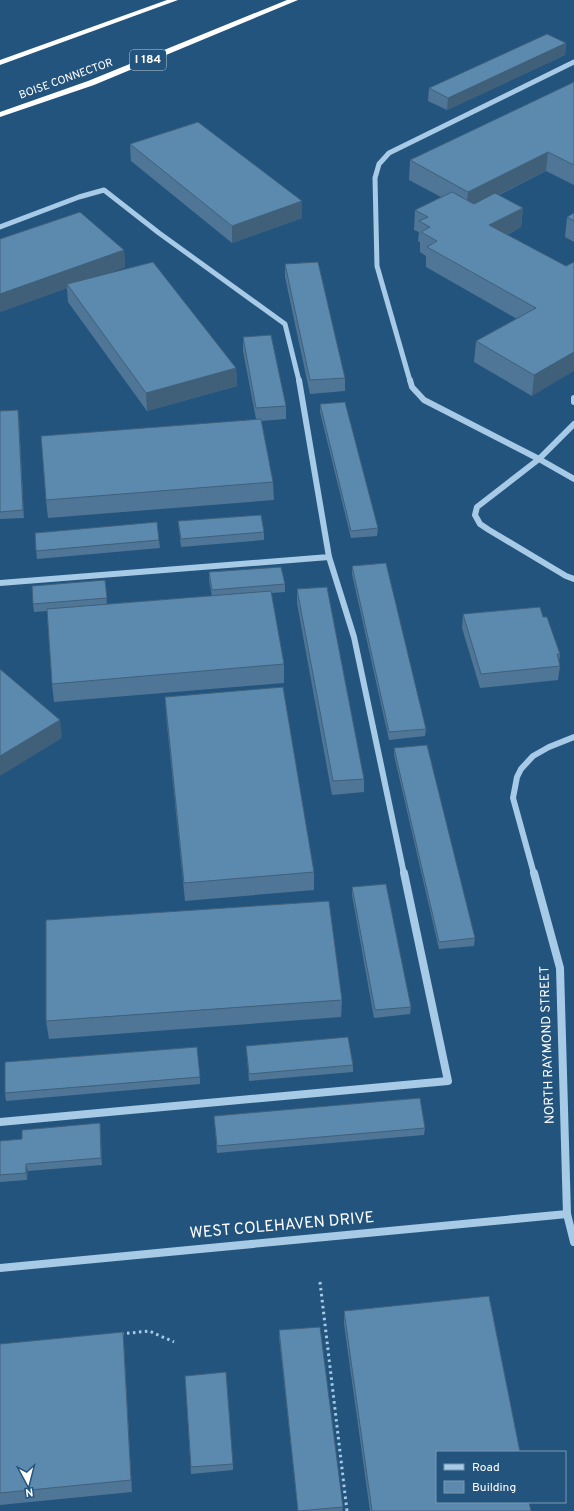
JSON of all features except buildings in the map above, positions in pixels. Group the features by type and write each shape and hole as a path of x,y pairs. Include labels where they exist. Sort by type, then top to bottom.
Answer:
{"highway":[{"path":"0,63 174,0"},
{"name":"BOISE CONNECTOR","path":"0,114 92,83 294,0"}],"street":[{"path":"574,62 390,153 380,161 375,178 377,266 412,387 424,400 574,479"},
{"path":"0,227 79,197 104,190 159,233 285,324 297,369 329,557 354,637 448,1081 0,1122"},
{"path":"574,424 538,459 478,506 475,515 480,524 489,530 566,576 574,579"},
{"path":"0,582 329,557"},
{"name":"NORTH RAYMOND STREET","path":"574,737 551,746 529,759 518,777 513,798 560,968 567,1214 574,1242"},
{"name":"WEST COLEHAVEN DRIVE","path":"0,1268 567,1214"}],"path":[{"path":"320,1282 347,1511"},
{"path":"117,1334 148,1331 174,1342"}]}
